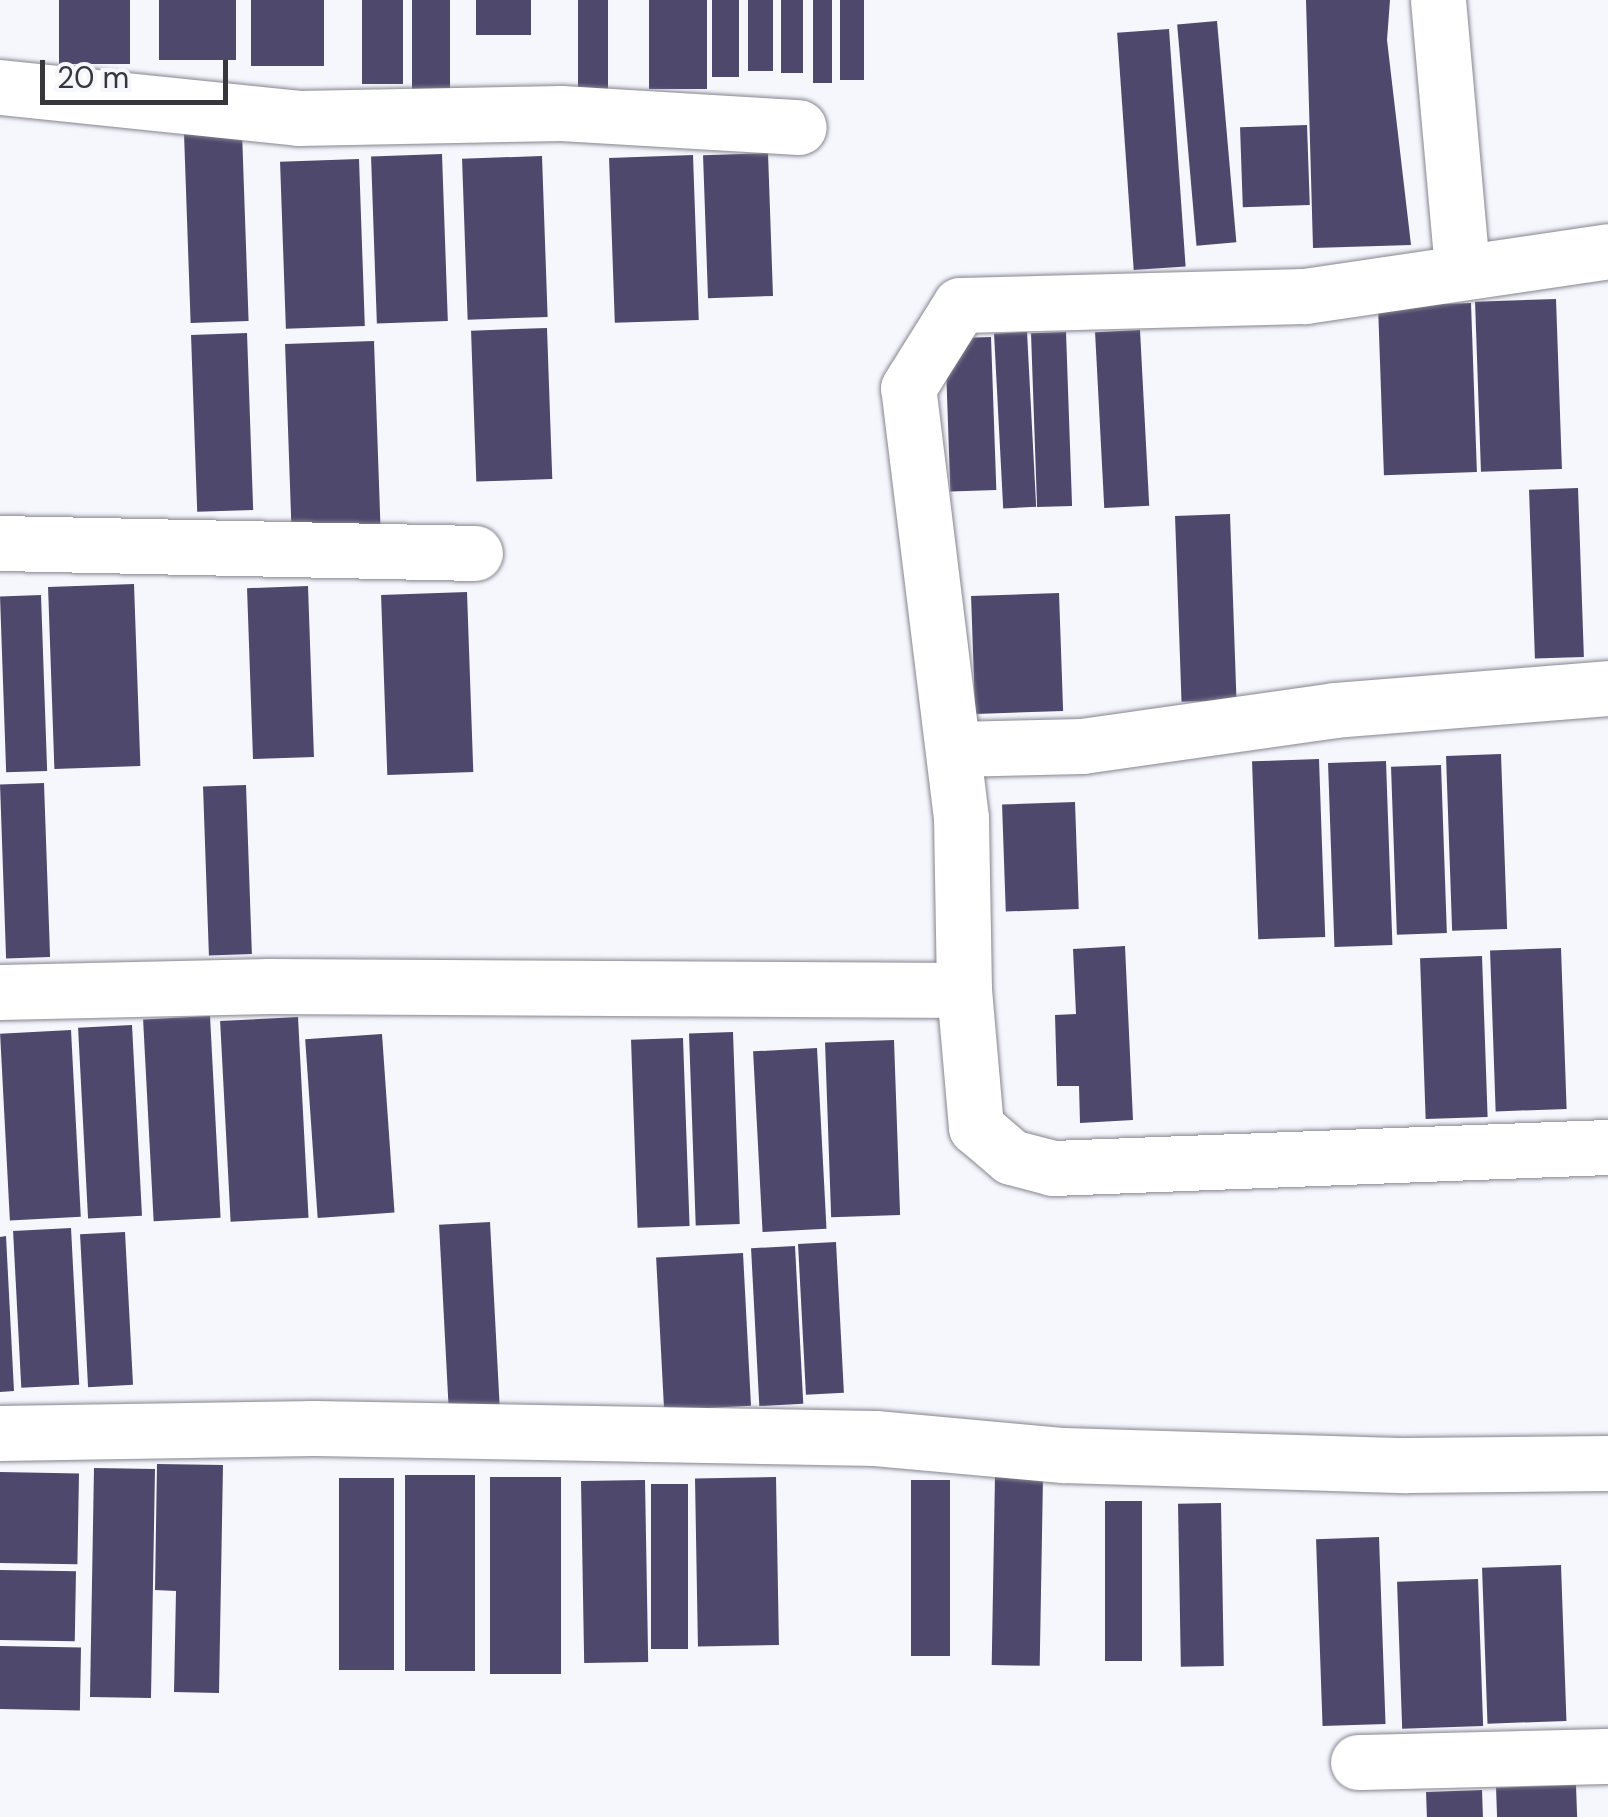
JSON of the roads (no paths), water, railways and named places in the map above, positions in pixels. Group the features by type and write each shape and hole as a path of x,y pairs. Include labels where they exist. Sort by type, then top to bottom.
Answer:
{"street":[{"path":"1438,0 1462,269"},
{"path":"0,87 298,118 561,113 800,127"},
{"path":"1608,252 1462,269 1304,296 960,304 908,388 962,818 964,990 976,1126 1011,1157 1052,1168 1608,1148"},
{"path":"0,543 475,552"},
{"path":"953,749 1082,746 1335,710 1608,688"},
{"path":"0,992 269,986 964,990"},
{"path":"0,1434 314,1428 875,1438 1063,1455 1407,1465 1608,1463"},
{"path":"1358,1762 1608,1756"}]}
